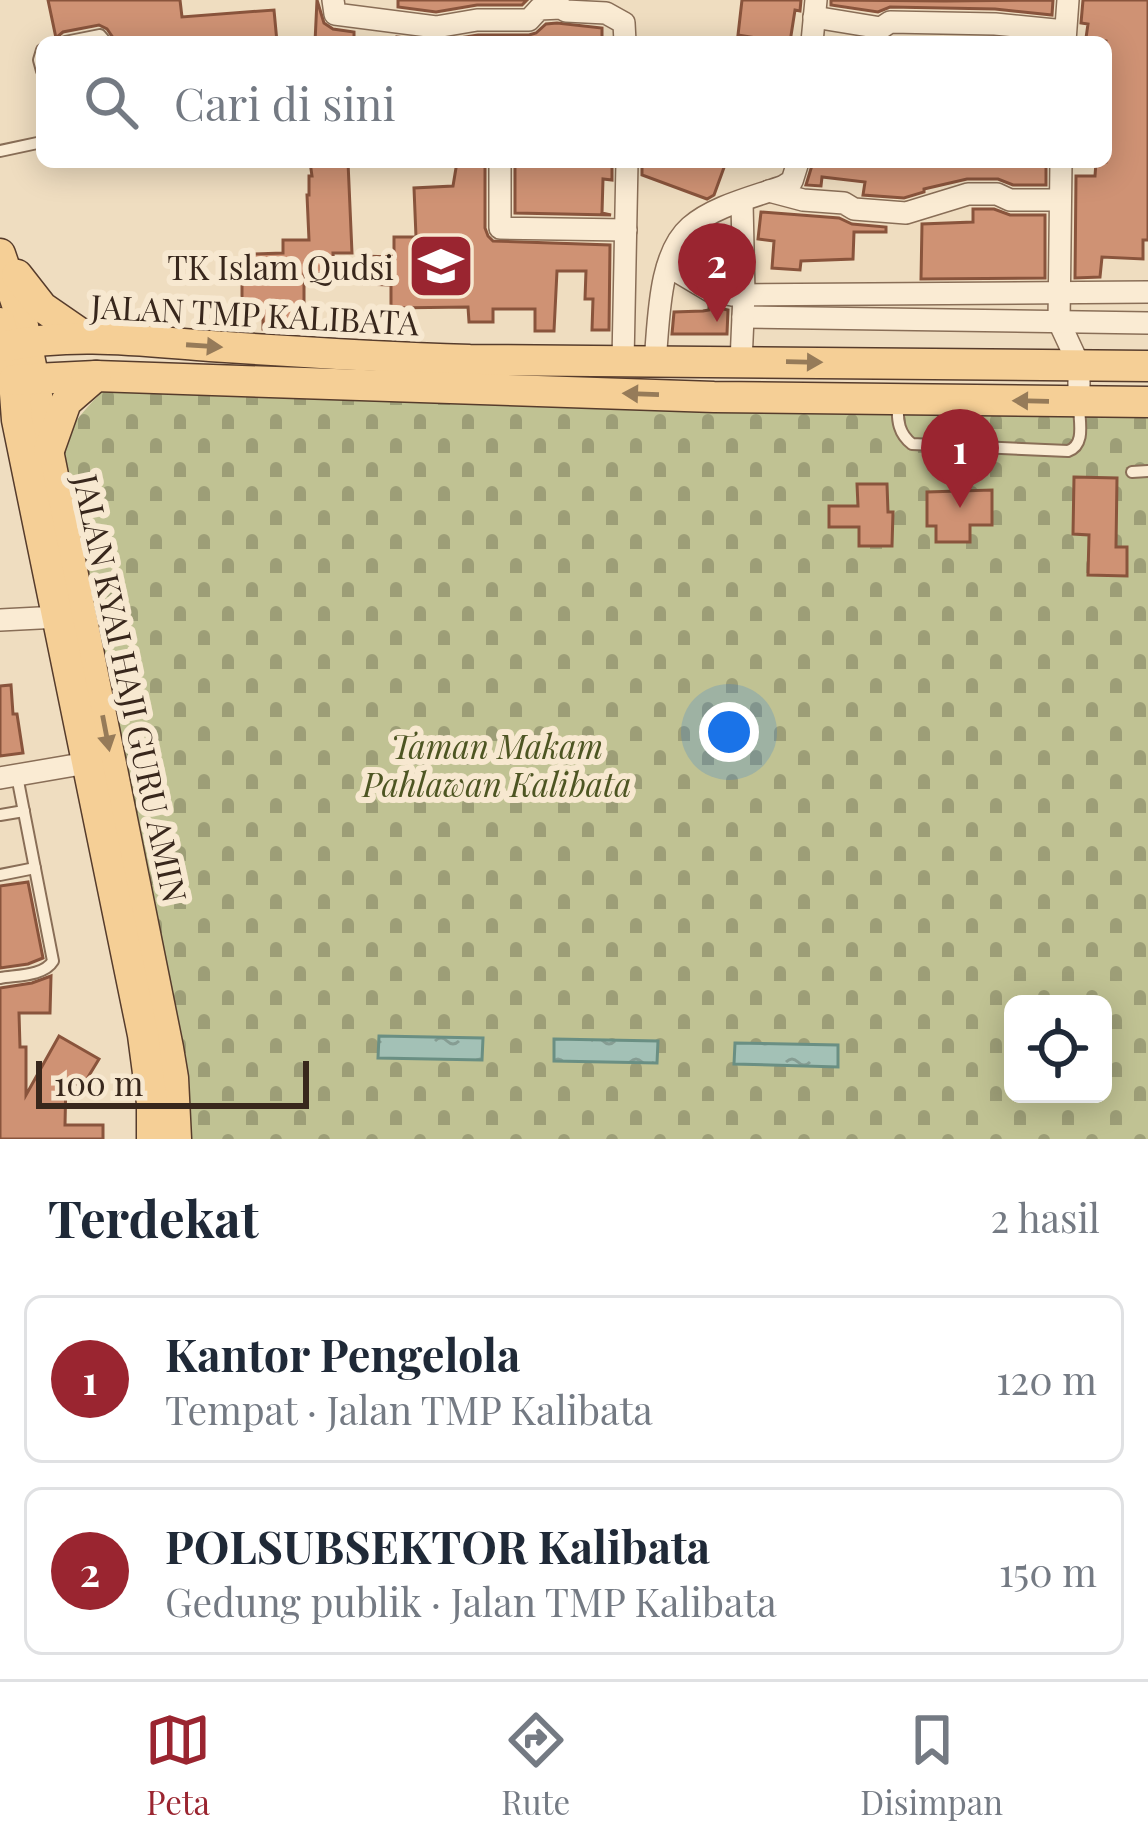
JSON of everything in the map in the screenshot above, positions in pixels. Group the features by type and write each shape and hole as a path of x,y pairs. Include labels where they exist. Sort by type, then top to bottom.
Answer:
{"main road":[{"name":"JALAN KYAI HAJI GURU AMIN","path":"0,253 11,337 47,454 99,698 168,1048 176,1139"},
{"path":"0,253 42,308 87,338"},
{"name":"JALAN TMP KALIBATA","path":"11,337 360,356 1148,366"},
{"path":"714,397 722,391 724,368 730,362"},
{"name":"JALAN TMP KALIBATA","path":"24,379 96,376 714,397 1148,402"},
{"path":"47,454 66,401 96,376"},
{"name":"JALAN KYAI HAJI GURU AMIN","path":"24,379 9,421 69,766 143,1034 152,1139"}],"street":[{"path":"333,0 335,14 436,27 477,20 494,10 528,31 539,9 606,13 624,23 625,36"},
{"path":"815,9 881,28 890,22 994,24 1065,36 1068,0"},
{"path":"500,168 500,228 626,230"},
{"path":"623,361 627,168"},
{"path":"655,361 663,283 680,237 694,224 791,181 796,168"},
{"path":"1061,168 1059,322 1079,365 1079,401"},
{"path":"769,191 906,213 968,194 1060,200"},
{"path":"730,362 743,317 742,202"},
{"path":"668,266 710,292 744,294 1148,292"},
{"path":"743,317 1148,323"},
{"path":"0,620 44,618"},
{"path":"8,777 69,766"}],"lane":[{"path":"0,151 36,143"},
{"path":"898,405 897,421 904,438 913,444 1068,451 1079,442 1079,401"},
{"path":"1132,472 1148,471"},
{"path":"0,978 39,972 53,961 24,811 8,777"},
{"path":"0,815 24,811"},
{"path":"0,875 35,868"}],"green space":[{"name":"Taman Makam Pahlawan Kalibata","path":"96,376 1148,402 1148,1139 175,1139 47,454 100,394"}],"water":[{"path":"379,1036 483,1038 482,1060 378,1058"},
{"path":"554,1039 658,1041 657,1063 554,1061"},
{"path":"735,1043 838,1045 838,1067 734,1064"}],"building":[{"path":"48,0 180,0 182,17 274,10 276,36 112,36 99,25 56,36"},
{"path":"317,0 324,23 354,32 354,36 315,36"},
{"path":"398,0 527,0 522,5 477,5 436,12 398,7"},
{"path":"742,0 801,0 791,36 738,35"},
{"path":"831,0 1053,0 1052,15 890,7 878,12 831,5"},
{"path":"1083,0 1148,0 1148,240 1143,240 1143,259 1102,257 1100,277 1075,278 1076,176 1095,176 1096,168 1112,168 1112,36 1086,36 1088,24 1081,23"},
{"path":"557,23 602,28 602,36 472,36 529,35"},
{"path":"311,168 348,168 352,253 333,253 334,273 304,274 304,323 263,329 263,305 242,305 242,282 253,282 252,254 283,253 283,240 309,240 307,195"},
{"path":"456,168 485,168 485,228 493,241 610,245 609,330 592,330 593,299 585,299 586,271 557,271 554,331 535,331 535,309 493,309 493,322 469,322 468,307 391,308 391,285 364,284 364,256 394,257 394,237 416,237 414,188 453,186"},
{"path":"515,168 612,168 612,180 603,179 602,213 611,215 515,213"},
{"path":"642,168 724,168 714,195 707,199 642,175"},
{"path":"811,168 1046,168 1046,185 967,179 904,198 863,195 865,182 822,177 821,186 806,185"},
{"path":"973,209 1045,215 1045,278 921,279 922,224 973,222"},
{"path":"761,212 839,218 886,227 886,232 854,232 853,259 801,261 800,270 772,268 774,241 758,239"},
{"path":"709,306 728,310 727,334 672,334 674,312 709,310"},
{"path":"1074,477 1117,478 1116,547 1127,547 1127,576 1088,575 1089,535 1073,534"},
{"path":"857,484 887,484 888,512 893,512 892,546 859,546 859,527 829,527 829,506 858,506"},
{"path":"992,490 992,525 970,525 970,542 936,542 936,526 927,526 927,492"},
{"path":"11,685 23,753 0,756 0,686"},
{"path":"28,882 43,958 0,968 0,886"},
{"path":"51,976 50,1013 19,1013 20,1047 26,1047 26,1095 59,1036 99,1059 82,1087 66,1078 65,1125 103,1125 103,1139 0,1139 0,988"}],"place":[{"name":"TK Islam Qudsi","path":"441,266"},
{"name":"POLSUBSEKTOR Kalibata","path":"717,322"},
{"name":"Kantor Pengelola","path":"960,508"}]}
